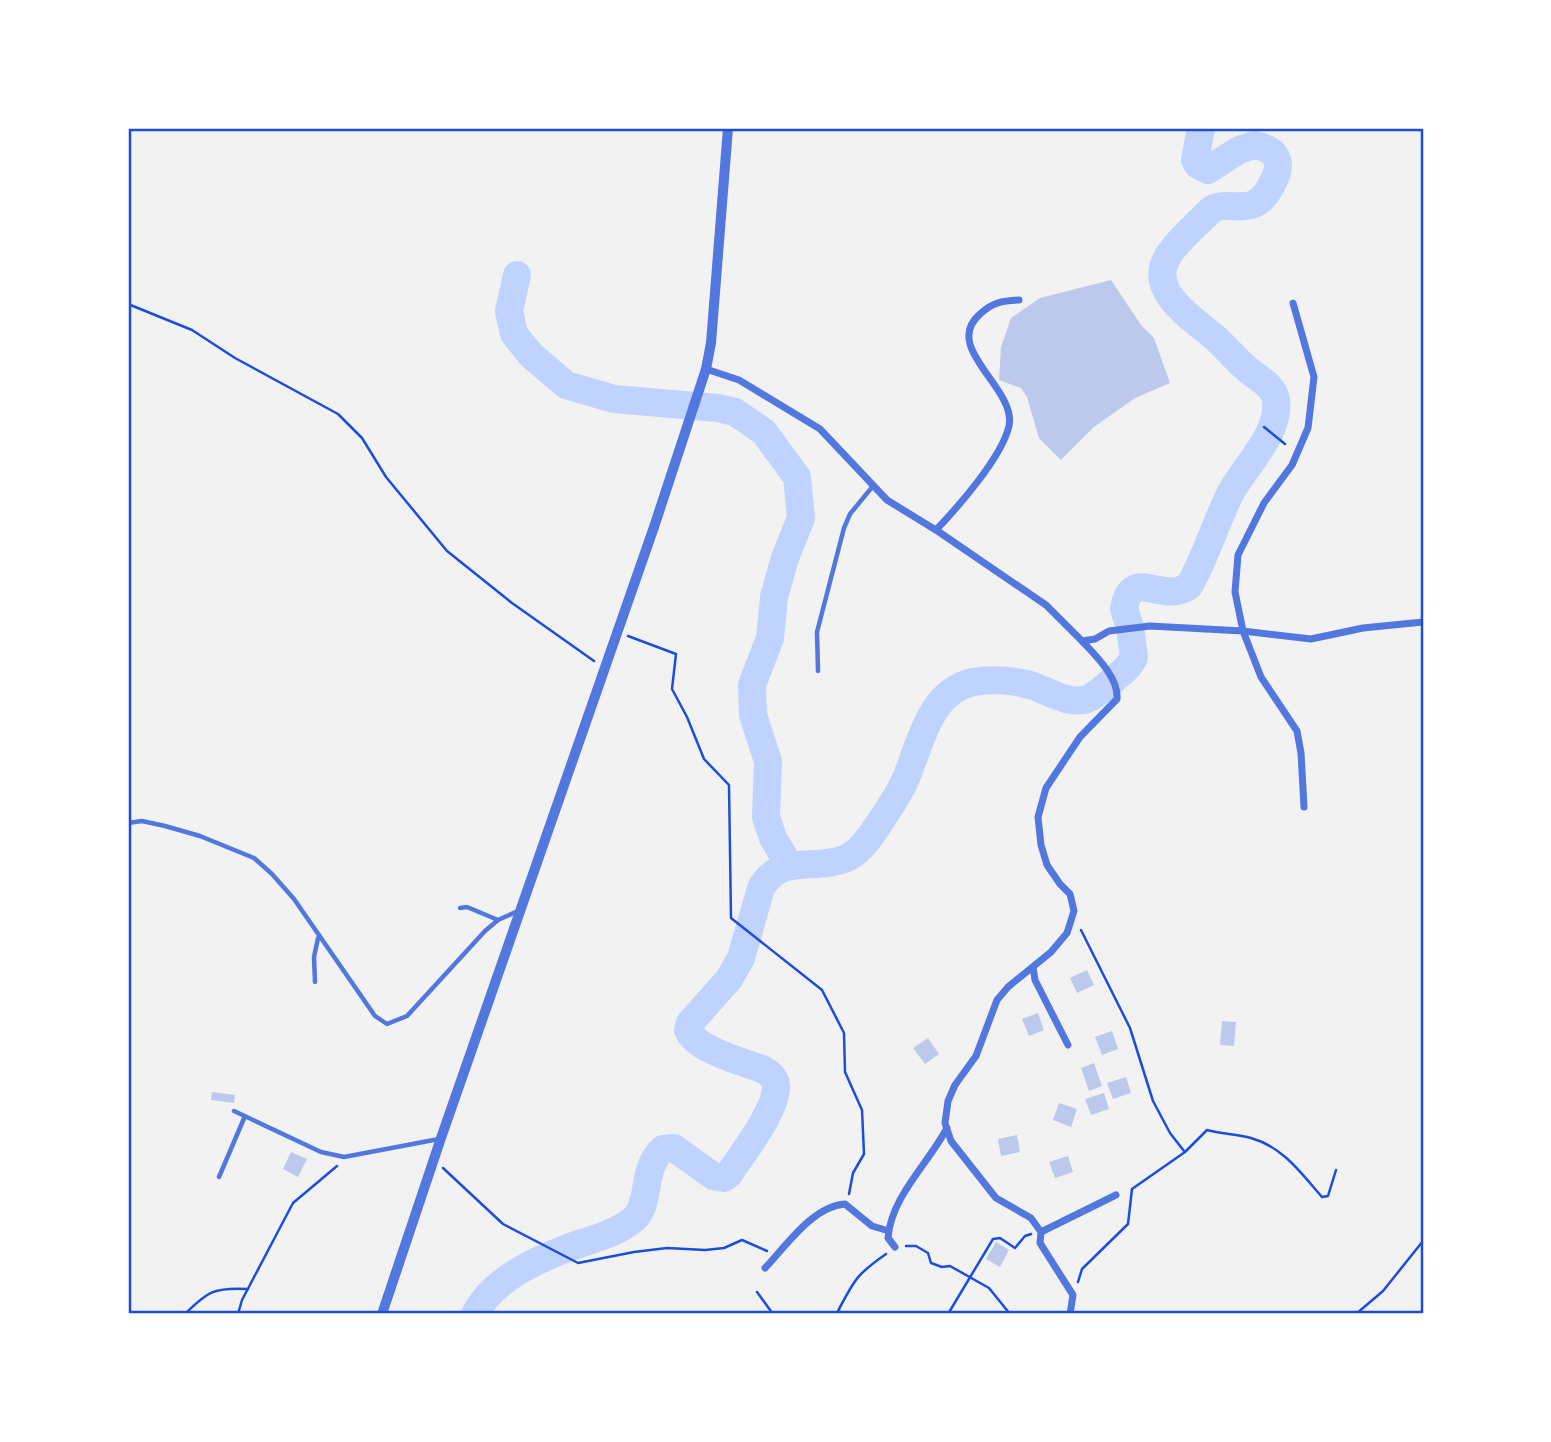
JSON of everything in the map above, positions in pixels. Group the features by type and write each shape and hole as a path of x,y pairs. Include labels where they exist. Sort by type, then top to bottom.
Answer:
{"street":[{"path":"382,1314 606,668 704,373 711,342 728,128"},
{"path":"936,530 958,508 992,460 1009,425 1009,407 980,365 968,336 968,327 991,305 999,301 1019,300"},
{"path":"1293,303 1314,377 1308,428 1292,465 1264,503 1238,555 1235,592 1243,631 1261,677 1297,731 1304,807"},
{"path":"704,373 739,380 820,429 887,500 1046,605 1083,641 1118,690 1117,699 1080,737 1046,788 1038,817 1041,845 1047,865 1070,894 1074,911 1067,933 997,1000 988,1019 983,1042 955,1084 948,1101 945,1123 951,1141 996,1198 1031,1218 1041,1232 1040,1243 1073,1295 1070,1314"},
{"path":"1083,641 1117,631 1150,626 1243,631 1311,639 1363,628 1423,622"},
{"path":"1033,967 1035,980 1068,1045"},
{"path":"895,1247 888,1238 889,1223 947,1128"},
{"path":"1041,1232 1116,1195"},
{"path":"765,1268 817,1214 833,1205 845,1204 872,1226 889,1231"}],"lane":[{"path":"818,671 817,632 844,528 850,514 873,486"},
{"path":"128,823 142,821 164,825 254,858 294,899 375,1016 387,1024 407,1016 485,931 498,920 523,908"},
{"path":"460,908 467,907 498,920"},
{"path":"315,982 314,957 318,937"},
{"path":"234,1111 321,1152 348,1157 441,1138"},
{"path":"219,1177 245,1116"}],"path":[{"path":"128,304 192,330 235,358 338,414 362,438 386,477 447,551 512,603 606,668"},
{"path":"1264,427 1284,444"},
{"path":"618,632 676,654 672,689 704,759 729,785 731,918 822,990 844,1032 845,1072 862,1110 864,1154 853,1173 845,1204"},
{"path":"1073,915 1130,1028 1153,1101 1170,1133 1185,1152"},
{"path":"1073,1295 1082,1269 1128,1224 1132,1189 1185,1152 1207,1130 1266,1143 1285,1155 1322,1197 1328,1196 1336,1170"},
{"path":"237,1314 293,1203 348,1157"},
{"path":"442,1167 503,1224 578,1263 667,1248 724,1248 742,1240 776,1256"},
{"path":"948,1314 993,1239 1000,1238 1015,1248 1025,1236 1041,1232"},
{"path":"838,1314 860,1272 902,1241 904,1245 916,1245 928,1253 931,1264 950,1266 989,1288 1010,1314"},
{"path":"1356,1314 1383,1291 1423,1241"},
{"path":"185,1314 201,1298 214,1290 248,1289"},
{"path":"757,1292 774,1314"},
{"path":"839,1309 838,1311 845,1314"}],"building":[{"path":"1111,280 1141,325 1154,338 1170,383 1135,398 1094,427 1061,460 1039,438 1027,397 1021,388 999,380 1001,347 1011,318 1040,298"},
{"path":"1087,970 1094,985 1077,993 1070,978"},
{"path":"1038,1013 1044,1030 1029,1036 1022,1019"},
{"path":"1222,1021 1236,1022 1234,1046 1220,1045"},
{"path":"1112,1031 1118,1049 1102,1055 1095,1037"},
{"path":"928,1038 939,1054 925,1064 913,1048"},
{"path":"1094,1063 1102,1086 1089,1091 1081,1068"},
{"path":"1126,1077 1131,1093 1113,1099 1107,1083"},
{"path":"212,1092 235,1095 234,1103 211,1100"},
{"path":"1104,1093 1109,1109 1091,1115 1085,1099"},
{"path":"1059,1103 1077,1109 1071,1127 1053,1120"},
{"path":"1017,1135 1020,1152 1001,1156 998,1139"},
{"path":"291,1152 307,1159 298,1177 283,1169"},
{"path":"1068,1156 1073,1172 1055,1178 1049,1162"},
{"path":"996,1242 1009,1250 1000,1267 986,1259"}],"waterway":[{"path":"475,1314 482,1302 514,1274 552,1254 611,1233 635,1218 643,1204 652,1166 663,1149 674,1148 713,1176 724,1178 729,1174 765,1118 775,1095 776,1085 771,1076 762,1069 700,1044 688,1030 690,1023 729,979 741,958 761,888 769,877 789,866 835,862 860,849 900,791 922,735 936,708 946,696 973,682 993,680 1026,684 1072,700 1090,698 1125,670 1134,657 1130,627 1124,609 1133,590 1141,587 1179,591 1189,586 1230,494 1267,437 1276,413 1275,395 1269,386 1184,312 1167,292 1163,281 1163,269 1168,256 1212,209 1249,206 1257,202 1269,190 1278,170 1273,154 1254,145 1239,150 1208,170 1198,165 1195,160 1201,128"},
{"path":"517,275 509,311 514,334 531,355 566,385 614,399 718,408 735,412 764,432 797,477 801,518 785,558 774,597 770,638 752,685 753,715 768,761 766,817 773,838 789,865"}]}
